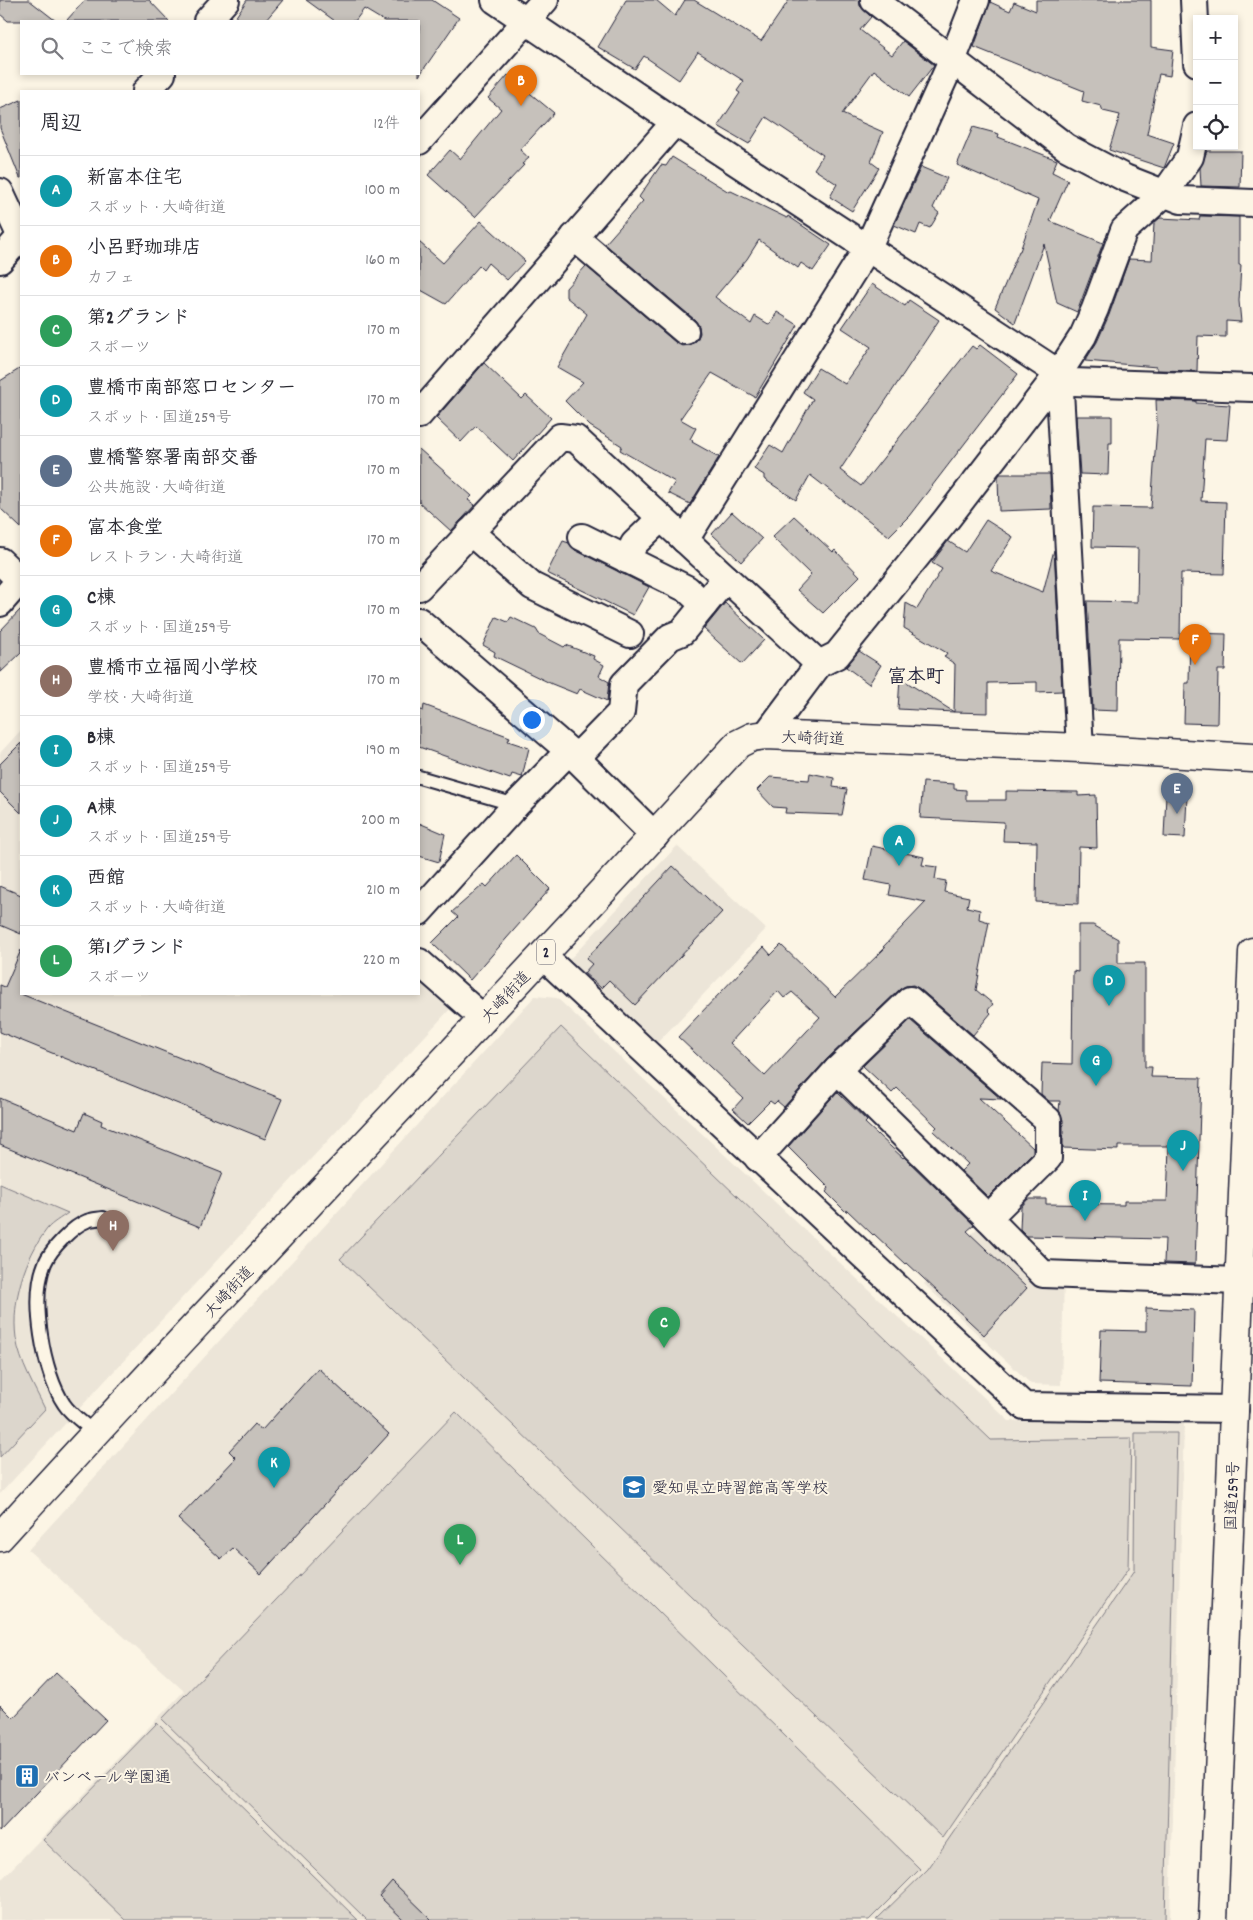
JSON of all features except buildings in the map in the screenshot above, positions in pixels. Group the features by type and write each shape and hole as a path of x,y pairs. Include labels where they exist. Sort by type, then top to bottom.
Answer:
{"main road":[{"name":"大崎街道","path":"0,1537 95,1433 655,836 738,744 752,737 766,736 1080,748 1253,758"},
{"name":"国道259号","path":"1214,1920 1253,954"}],"street":[{"path":"208,20 226,0"},
{"path":"495,0 675,122 1072,382 1253,388"},
{"path":"420,140 545,0"},
{"path":"874,0 1066,148 1125,178 1181,200 1253,203"},
{"path":"686,540 868,247 952,61 976,0"},
{"path":"1194,0 1197,60"},
{"path":"147,90 161,75"},
{"path":"420,414 675,122"},
{"path":"766,736 818,664 837,655 946,520 1059,373 1082,336 1095,309 1124,230 1164,194 1190,157 1193,144"},
{"path":"0,192 20,235"},
{"path":"574,237 685,331"},
{"path":"0,260 20,238"},
{"path":"1059,373 1080,748"},
{"path":"420,586 560,437 576,439 818,664"},
{"path":"627,560 634,544 661,518"},
{"path":"470,532 532,586 630,634"},
{"path":"582,537 687,589 704,605"},
{"path":"0,560 20,579"},
{"path":"420,911 516,805 621,712 624,684 670,637 682,632 726,578"},
{"path":"0,604 20,581"},
{"path":"420,622 573,755 655,836"},
{"path":"543,956 1024,1406 1235,1410"},
{"path":"420,963 484,1019"},
{"path":"758,1158 837,1070 910,1000 1048,1120 1048,1158 988,1218"},
{"path":"837,1070 1043,1274 1239,1281"}],"lane":[{"path":"420,777 516,805"},
{"path":"95,1433 64,1405 49,1372 42,1344 39,1303 40,1281 45,1262 62,1240 87,1221 102,1218"}],"shaded area":[{"path":"20,731 20,995 420,995 420,979 451,1008 0,1494 0,753"},
{"path":"677,846 766,929 656,1044 568,961"},
{"name":"愛知県立時習館高等学校","path":"535,996 557,998 1009,1421 1184,1423 1170,1920 0,1920 0,1881 184,1691 28,1550"},
{"path":"561,1027 991,1440 1131,1438 1128,1569 943,1838 340,1259"},
{"path":"0,1184 68,1213 47,1229 39,1240 21,1280 16,1309 15,1324 18,1347 28,1374 45,1409 0,1457"},
{"path":"980,1225 1064,1280 1061,1385 1031,1384 924,1284"},
{"path":"456,1412 920,1869 869,1920 367,1920 162,1719"},
{"path":"1135,1433 1177,1433 1165,1920 876,1920 928,1869 1134,1571"},
{"path":"157,1723 358,1920 126,1920 43,1840"}],"place":[{"name":"小呂野珈琲店","path":"521,106"},
{"name":"富本食堂","path":"1195,665"},
{"name":"豊橋警察署南部交番","path":"1177,814"},
{"name":"新富本住宅","path":"899,866"},
{"name":"豊橋市南部窓口センター","path":"1109,1006"},
{"name":"C棟","path":"1096,1086"},
{"name":"A棟","path":"1183,1171"},
{"name":"B棟","path":"1085,1221"},
{"name":"豊橋市立福岡小学校","path":"113,1251"},
{"name":"第2グランド","path":"664,1348"},
{"name":"愛知県立時習館高等学校","path":"634,1487"},
{"name":"西館","path":"274,1488"},
{"name":"第1グランド","path":"460,1565"},
{"name":"バンベール学園通","path":"27,1776"}],"district":[{"name":"富本町","path":"916,675"}]}
